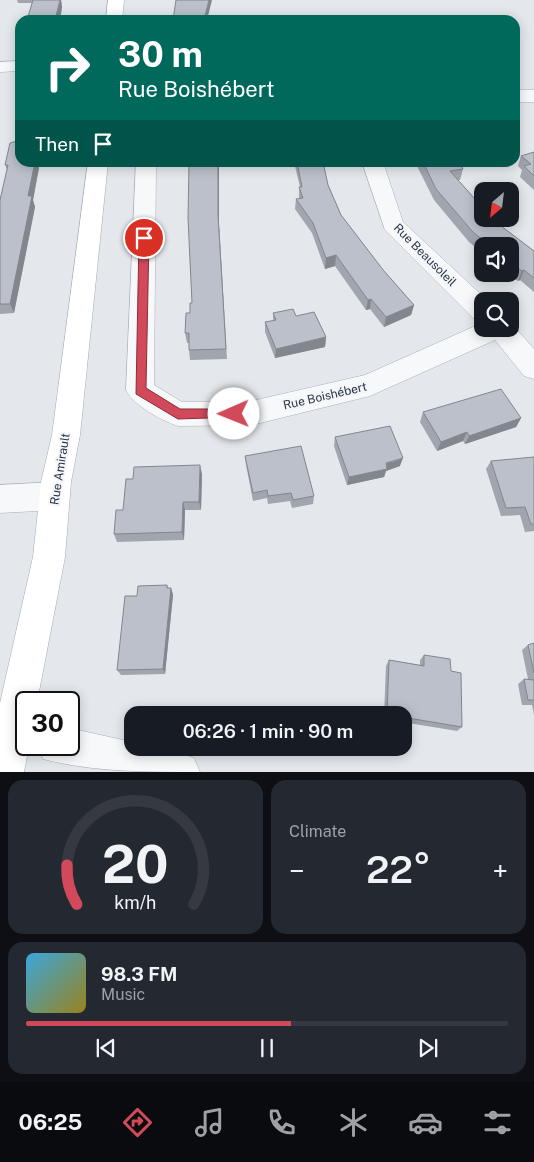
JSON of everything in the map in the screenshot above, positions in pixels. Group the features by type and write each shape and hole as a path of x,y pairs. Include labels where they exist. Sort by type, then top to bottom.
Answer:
{"main road":[{"path":"114,15 116,0"},
{"name":"Rue Amirault","path":"27,691 49,557 55,496 66,435 97,167"},
{"name":"Rue Amirault","path":"4,772 15,746"}],"street":[{"path":"0,67 15,66"},
{"path":"520,96 534,96"},
{"name":"Rue Boishébert","path":"146,167 140,390 178,414 252,413 370,385 476,337"},
{"name":"Rue Beausoleil","path":"374,167 393,225 474,303"},
{"path":"508,337 534,368"},
{"path":"0,498 55,496"},
{"path":"80,750 180,772"}],"building":[{"path":"33,0 60,0 56,15 28,15"},
{"path":"176,0 209,0 205,15 174,15"},
{"path":"15,142 15,167 34,167 28,196 32,196 10,304 0,304 0,200 8,165 5,165 10,143"},
{"path":"534,152 534,176 524,166 531,164 521,156"},
{"path":"189,167 218,167 218,215 226,349 189,350 189,333 185,333 186,313 190,313 190,303 192,303 188,218"},
{"path":"298,167 324,167 328,185 341,215 384,271 414,305 386,317 371,299 368,300 336,255 326,258 313,223 296,199 303,198 299,187 302,187"},
{"path":"425,167 462,167 463,169 450,171 474,198 474,228 504,228 516,237 479,237 436,189"},
{"path":"519,240 534,251 534,278 524,270 519,269"},
{"path":"293,309 296,316 314,312 326,337 276,349 265,322 276,320 273,313"},
{"path":"501,389 521,418 469,436 467,432 441,442 423,412"},
{"path":"390,426 403,458 386,463 387,469 349,477 335,437"},
{"path":"301,446 314,496 293,500 291,493 268,496 267,490 253,493 245,456"},
{"path":"534,457 534,524 531,524 525,507 506,508 491,461"},
{"path":"200,465 199,502 183,502 182,532 114,534 116,510 123,510 126,479 133,479 134,467"},
{"path":"167,585 167,588 171,588 163,669 117,670 125,596 137,596 138,586"},
{"path":"534,643 534,673 528,645"},
{"path":"424,655 450,659 451,671 461,673 462,727 412,719 412,706 387,706 389,660 424,666"},
{"path":"524,679 534,680 534,700 528,700"}],"route":[{"path":"144,238 140,390 178,414 234,414"}]}
